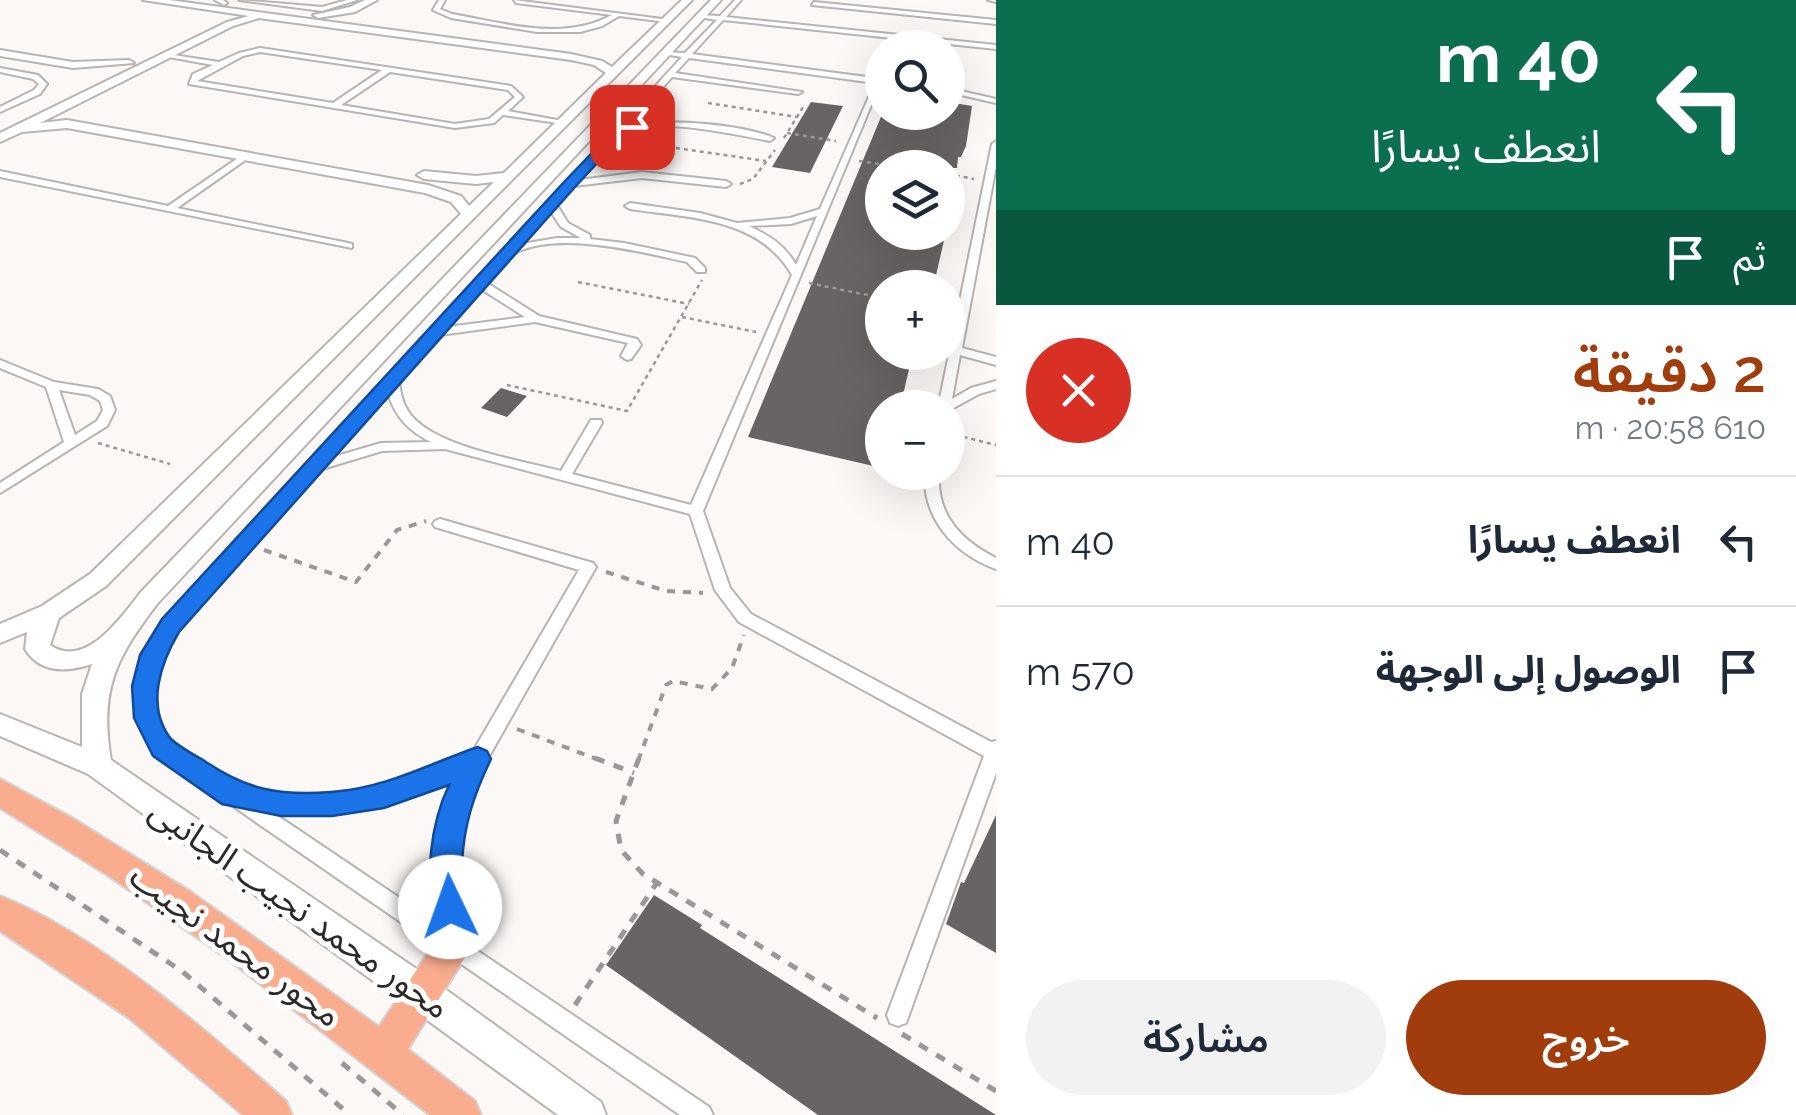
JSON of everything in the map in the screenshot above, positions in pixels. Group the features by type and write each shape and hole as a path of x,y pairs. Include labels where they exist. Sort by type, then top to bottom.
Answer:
{"main road":[{"name":"محور محمد نجيب","path":"0,792 181,902 279,971 460,1115"},
{"path":"0,912 82,963 272,1115"},
{"path":"384,1053 453,945"}],"street":[{"path":"148,0 220,4 269,16 571,57 598,63 613,74"},
{"path":"196,0 607,52"},
{"path":"242,0 322,9 354,0"},
{"path":"317,15 352,10 372,0"},
{"path":"442,0 436,10 463,18 584,31 603,25 618,14"},
{"path":"0,634 50,612 98,580 613,74 630,51 687,0"},
{"path":"98,766 89,723 96,680 116,640 149,598 701,16 738,0"},
{"path":"892,12 895,0"},
{"path":"486,21 517,1 667,20"},
{"path":"796,26 816,2 996,22"},
{"path":"2,121 214,22 220,16 220,4"},
{"path":"375,23 372,13 384,5"},
{"path":"719,9 796,26 996,46"},
{"path":"701,1115 162,748 148,718 144,686 152,655 170,625 570,184 608,156 620,130 688,56 719,9"},
{"path":"0,138 230,24 269,16"},
{"path":"448,28 463,18"},
{"path":"260,50 389,69 511,88 519,97 491,121 454,126 192,82 220,64 260,50"},
{"path":"0,53 73,65 128,63"},
{"path":"666,53 865,80"},
{"path":"167,56 220,64"},
{"path":"0,61 69,73 86,84"},
{"path":"332,107 389,69"},
{"path":"0,70 35,77 43,84 37,92 0,110"},
{"path":"671,74 798,92"},
{"path":"965,94 996,101"},
{"path":"648,100 658,113 690,125"},
{"path":"71,103 71,110 83,116 441,178 476,180 510,176"},
{"path":"510,104 568,118"},
{"path":"502,112 603,119"},
{"path":"865,117 696,511 723,590 745,618 995,751 898,1015"},
{"path":"22,128 67,124 428,188 456,199 469,215"},
{"path":"620,130 650,124 690,125 770,138"},
{"path":"965,304 996,144"},
{"path":"172,208 247,156"},
{"path":"608,156 642,175"},
{"path":"0,174 348,246"},
{"path":"570,184 642,175 726,184"},
{"path":"552,206 564,225 594,241"},
{"path":"630,206 727,224 758,235 782,250 796,277"},
{"path":"727,224 792,221 824,212"},
{"path":"513,249 552,241 594,241 691,260 701,270"},
{"path":"480,284 535,320"},
{"path":"437,332 535,320 633,341 635,345 628,356"},
{"path":"965,352 996,360"},
{"path":"0,364 51,386 94,392 106,399 110,410 102,422 0,490"},
{"path":"394,380 394,399 403,417 422,434 450,446 696,511"},
{"path":"965,397 996,385"},
{"path":"51,386 75,440"},
{"path":"565,475 596,423"},
{"path":"314,467 381,447 450,446"},
{"path":"931,490 939,519 959,540 996,564"},
{"path":"440,524 588,567 460,791 450,828 446,869 453,945"},
{"path":"50,612 38,634 37,649 48,659 66,662 87,657 116,640"},
{"name":"محور محمد نجيب الجانبى","path":"0,725 98,766 422,993 588,1115"},
{"path":"232,795 281,804 332,804 384,796 478,759"}],"path":[{"path":"708,103 797,117"},
{"path":"787,133 853,144"},
{"path":"676,148 766,161"},
{"path":"847,158 865,161"},
{"path":"965,177 989,181"},
{"path":"796,277 865,294"},
{"path":"578,282 688,304"},
{"path":"682,317 771,335"},
{"path":"965,437 996,445"},
{"path":"75,440 170,464"},
{"path":"245,543 356,582 404,526 422,521 440,524"},
{"path":"588,567 666,591 694,595 723,590"},
{"path":"745,618 743,644 732,668 712,689 676,681 666,685 616,821 616,836 630,863 996,1091"},
{"path":"498,722 634,773"},
{"path":"0,850 183,972 350,1115"},
{"path":"564,1022 657,883"},
{"path":"328,1051 404,1115"}],"building":[{"path":"811,102 843,106 810,173 772,167"},
{"path":"965,105 972,106 964,150 867,150 876,130 965,130"},
{"path":"865,155 865,250 942,250 937,270 865,270 865,370 909,370 904,390 865,390 865,464 748,437"},
{"path":"501,388 527,396 507,417 481,408"},
{"path":"996,815 996,953 946,924 961,882 964,883"},
{"path":"654,895 996,1115 818,1115 606,965"}],"route":[{"path":"450,907 446,869 450,828 460,791 478,759 384,796 332,804 281,804 232,795 162,748 148,718 144,686 152,655 170,625 620,130 632,127"}]}
